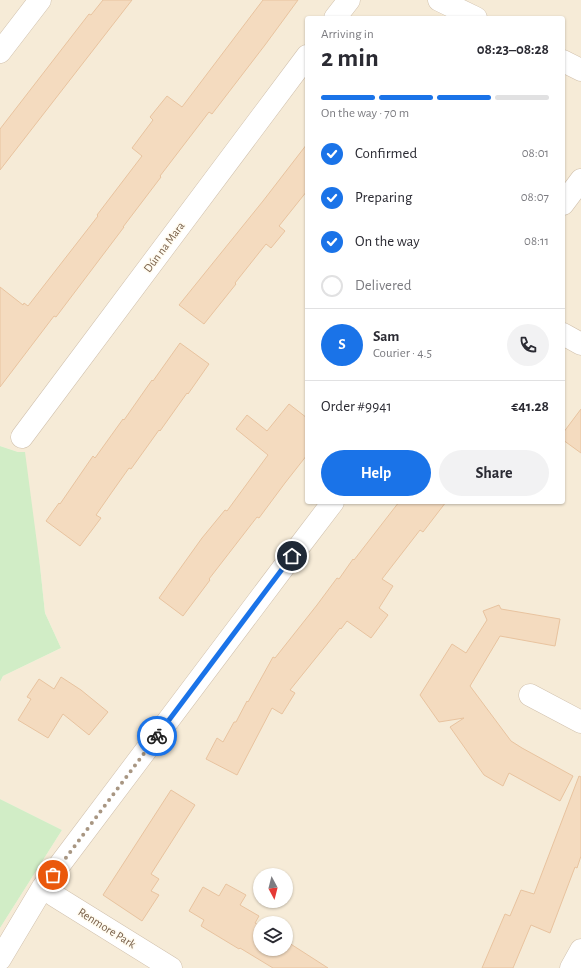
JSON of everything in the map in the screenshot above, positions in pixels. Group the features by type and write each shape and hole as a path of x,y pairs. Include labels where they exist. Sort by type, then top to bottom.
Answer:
{"street":[{"path":"0,52 40,0"},
{"path":"337,16 349,0"},
{"path":"439,0 472,16"},
{"name":"Dún na Mara","path":"22,437 305,59"},
{"path":"565,62 581,70"},
{"path":"565,201 581,180"},
{"path":"565,335 581,344"},
{"path":"0,959 43,887 331,504"},
{"path":"530,695 581,722"},
{"name":"Renmore Park","path":"43,887 171,968"},
{"path":"571,968 581,950"}],"shaded area":[{"path":"0,0 581,0 581,968 0,968 0,928 62,830 0,799 0,682 3,676 61,648 45,613 40,566 18,452 0,446"}],"green space":[{"path":"0,446 18,452 25,452 45,613 61,648 3,676 0,682"},
{"path":"0,799 62,830 0,928"}],"building":[{"path":"103,0 132,0 0,170 0,129 89,14 91,15"},
{"path":"263,0 298,0 212,114 209,112 56,317 54,316 0,387 0,287 23,305 24,303 28,306 98,216 97,215 142,156 132,148 153,120 150,117 167,96 182,107"},
{"path":"305,147 305,194 279,226 285,231 271,248 266,244 204,324 179,305"},
{"path":"180,343 209,364 131,469 129,468 96,515 101,518 80,546 46,521 59,503 60,504 93,456 95,458 123,419 124,420"},
{"path":"289,404 305,416 305,458 259,518 257,517 209,579 210,580 183,616 159,598 202,538 225,510 227,511 268,455 236,429 247,415 267,431"},
{"path":"581,409 581,453 565,441 565,430"},
{"path":"397,504 444,504 423,532 420,530 382,579 393,586 379,608 388,615 371,638 347,621 341,629 340,628 290,690 295,693 282,714 272,708 237,775 206,759 217,738 223,742 247,701 248,702 273,657 275,658 337,578 339,579 353,559 354,560"},
{"path":"499,605 501,609 560,619 555,646 500,636 470,686 511,741 573,776 560,801 509,773 503,786 484,775 450,727 464,718 439,722 420,695 452,644 466,653 487,620 483,611"},
{"path":"61,677 81,690 108,712 89,735 63,714 48,738 18,720 31,699 27,697 39,679 54,689"},
{"path":"579,776 581,777 581,856 577,868 575,867 550,933 531,925 513,968 482,968 505,914 510,916 521,890 534,894"},
{"path":"171,790 195,805 151,874 159,879 151,891 159,895 142,921 103,895"},
{"path":"226,884 246,895 240,905 259,916 253,916 253,956 201,926 204,920 189,911 203,887 219,896"},
{"path":"293,946 328,968 273,968 253,956 293,956"}],"way so far":[{"path":"53,875 157,736"}],"route":[{"path":"157,736 292,556"}]}
